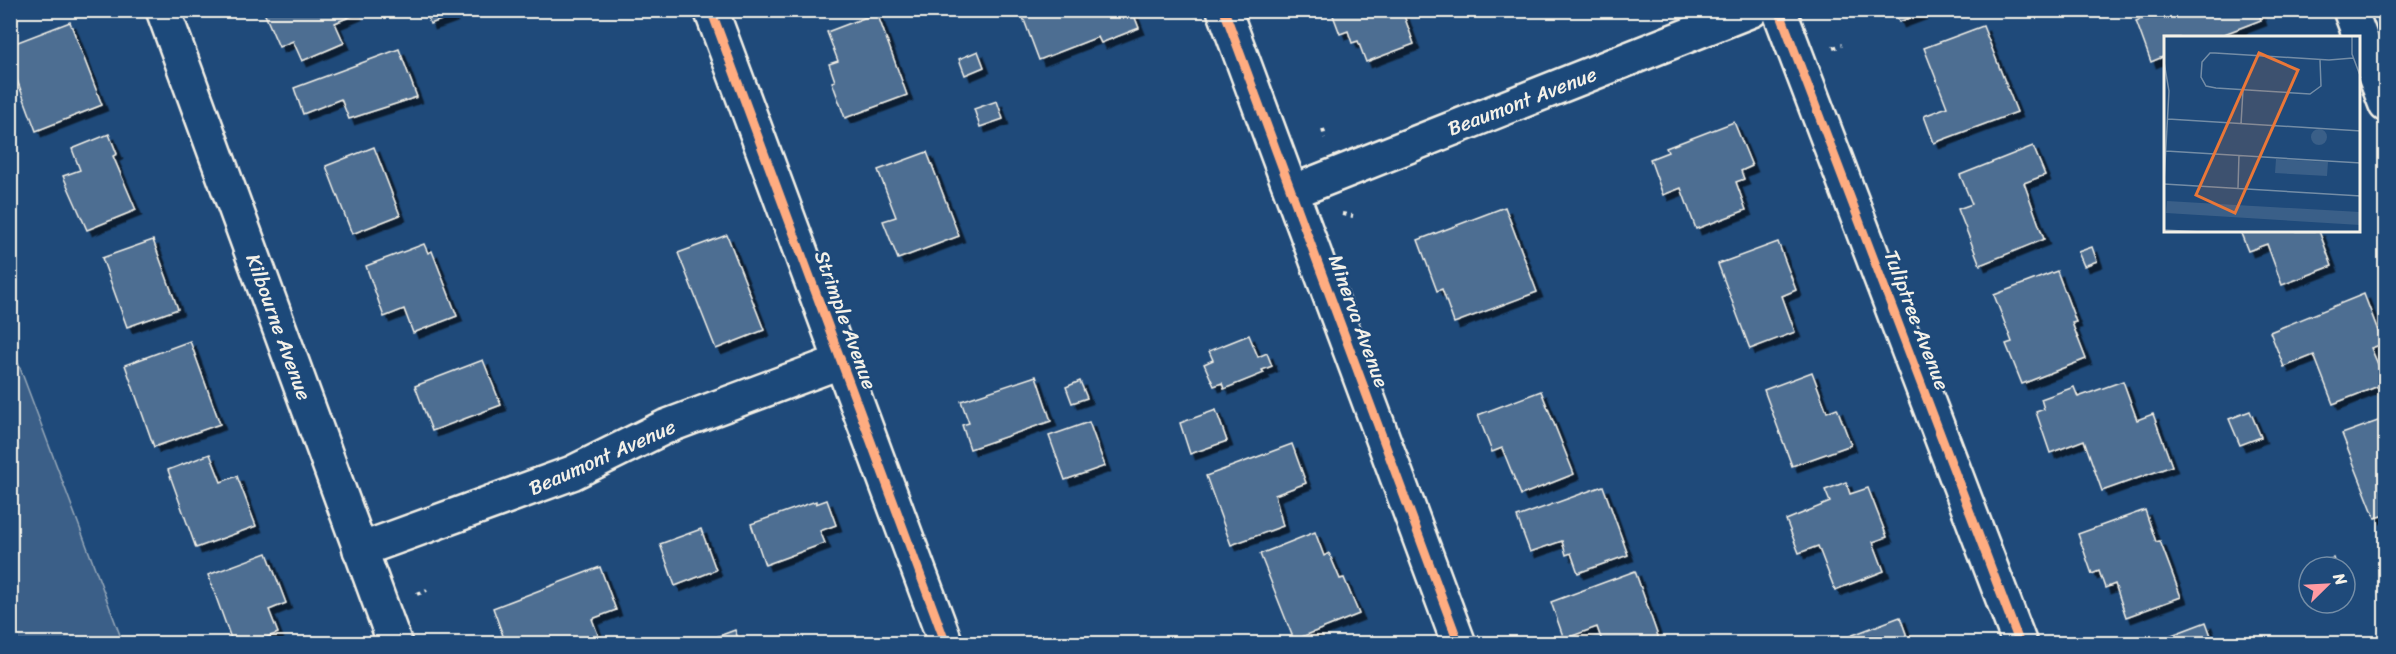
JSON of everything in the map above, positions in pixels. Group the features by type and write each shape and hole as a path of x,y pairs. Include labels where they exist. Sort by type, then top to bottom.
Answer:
{"street":[{"name":"Kilbourne Avenue","path":"163,10 395,644"},
{"name":"Strimple Avenue","path":"711,10 946,644"},
{"name":"Minerva Avenue","path":"1224,10 1459,644"},
{"name":"Beaumont Avenue","path":"1292,192 1752,10"},
{"name":"Tuliptree Avenue","path":"1779,10 2020,644"},
{"path":"2350,10 2360,36"},
{"path":"2360,37 2385,105"},
{"name":"Beaumont Avenue","path":"360,550 572,473 665,427 842,361"}],"path":[{"path":"1338,213 1353,216"}],"shaded area":[{"path":"11,344 123,643 11,643"}],"building":[{"path":"263,10 354,10 356,14 335,23 344,43 302,61 293,41 279,47"},
{"path":"450,10 452,16 430,24 426,12"},
{"path":"1132,10 1139,28 1101,43 1098,37 1039,60 1021,12"},
{"path":"1331,10 1402,10 1414,44 1366,62 1358,41 1352,43 1348,31 1340,34"},
{"path":"1894,10 1931,10 1899,22"},
{"path":"2144,10 2258,10 2261,20 2219,36 2164,36 2164,56 2151,62 2136,21 2146,17"},
{"path":"877,13 907,95 845,118 832,82 835,81 829,64 838,61 827,32"},
{"path":"70,22 102,105 36,131 17,80 10,83 10,45"},
{"path":"1983,26 2017,112 1934,143 1924,116 1947,107 1924,48"},
{"path":"399,49 417,97 349,119 341,99 303,114 294,88"},
{"path":"978,51 984,67 965,75 959,59"},
{"path":"997,101 1003,119 980,127 974,109"},
{"path":"1734,122 1752,166 1741,171 1744,179 1736,182 1746,210 1696,229 1681,188 1663,195 1650,159 1668,152 1666,148"},
{"path":"109,134 117,154 113,156 136,210 87,230 63,176 80,170 72,149"},
{"path":"2033,146 2045,175 2024,183 2044,239 1980,265 1958,209 1972,204 1960,175"},
{"path":"374,147 400,215 352,234 326,166"},
{"path":"927,152 959,236 898,259 883,221 896,217 878,170"},
{"path":"1505,207 1537,292 1454,323 1442,289 1437,291 1418,240"},
{"path":"2240,232 2319,232 2332,266 2282,285 2267,244 2248,251"},
{"path":"727,235 764,330 716,349 678,253"},
{"path":"153,240 178,309 127,327 102,258"},
{"path":"1778,242 1796,290 1782,296 1795,332 1750,349 1718,264"},
{"path":"424,244 428,253 432,251 457,316 413,333 404,309 384,317 366,266"},
{"path":"2092,247 2097,261 2084,266 2078,252"},
{"path":"2057,271 2076,322 2072,323 2086,359 2022,384 2006,344 2012,342 1994,295"},
{"path":"2364,294 2383,344 2371,348 2386,383 2333,404 2314,355 2284,367 2270,332"},
{"path":"1249,335 1258,357 1267,353 1272,366 1262,370 1264,373 1224,389 1222,383 1214,386 1204,364 1213,360 1209,351"},
{"path":"190,341 220,424 154,447 125,365"},
{"path":"483,360 501,405 432,431 415,386"},
{"path":"1812,372 1827,412 1837,408 1851,445 1792,466 1764,390"},
{"path":"1036,376 1051,421 970,449 962,425 969,423 961,401"},
{"path":"1080,381 1087,398 1072,403 1066,387"},
{"path":"2123,381 2137,420 2153,414 2172,466 2102,491 2084,440 2050,453 2036,412 2044,409 2041,399 2074,387 2078,397"},
{"path":"1541,391 1574,474 1521,495 1502,448 1492,452 1478,415"},
{"path":"1216,410 1227,441 1190,454 1180,423"},
{"path":"2250,411 2261,437 2240,445 2229,419"},
{"path":"2386,418 2386,515 2375,518 2342,434"},
{"path":"1089,422 1105,466 1065,480 1049,436"},
{"path":"1292,444 1306,483 1275,495 1283,526 1231,545 1206,476"},
{"path":"210,454 221,482 237,476 256,526 196,548 168,470"},
{"path":"1846,482 1850,494 1868,488 1887,537 1873,542 1884,571 1835,590 1818,546 1799,553 1786,520 1830,502 1825,490"},
{"path":"1603,486 1628,555 1578,573 1571,553 1566,555 1562,541 1530,552 1517,517"},
{"path":"827,500 836,525 820,531 825,543 765,565 751,524 816,501 816,504"},
{"path":"2145,510 2156,542 2160,541 2181,597 2126,617 2115,584 2105,588 2099,571 2092,574 2078,534"},
{"path":"701,529 716,570 675,586 660,544"},
{"path":"1315,532 1324,556 1329,553 1340,579 1344,578 1359,614 1294,640 1260,554"},
{"path":"267,553 286,603 269,610 278,633 250,644 233,644 208,575"},
{"path":"600,567 616,610 592,619 600,640 591,644 506,644 493,608"},
{"path":"1635,571 1660,642 1603,644 1597,627 1564,639 1551,602"},
{"path":"1900,617 1909,642 1918,639 1919,644 1852,644 1850,636"},
{"path":"2206,622 2214,644 2148,644"},
{"path":"735,630 740,644 713,644 711,639"}],"cycle path":[{"path":"711,10 946,644"},
{"path":"1224,10 1459,644"},
{"path":"1779,10 2020,644"}]}
